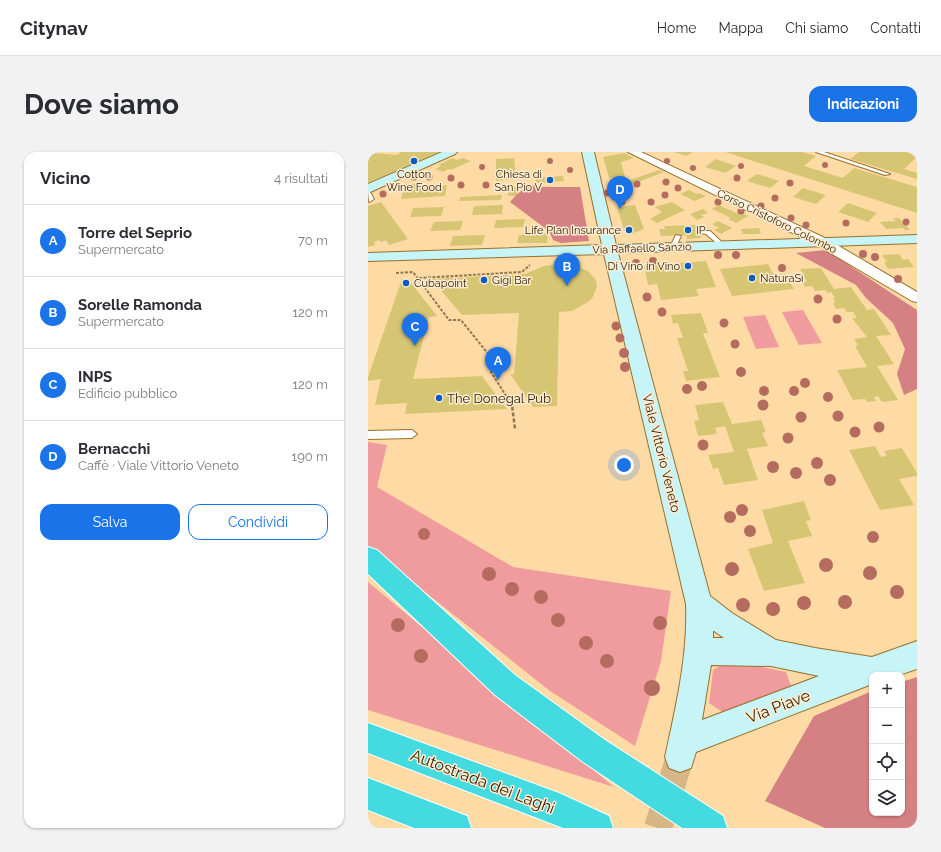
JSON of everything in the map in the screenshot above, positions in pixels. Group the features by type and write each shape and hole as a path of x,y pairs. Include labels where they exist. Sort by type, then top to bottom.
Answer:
{"highway":[{"path":"368,558 505,685 594,751 712,828"},
{"name":"Autostrada dei Laghi","path":"368,738 559,809 597,828"},
{"path":"368,794 455,828"}],"main road":[{"path":"368,195 451,152"},
{"name":"Viale Vittorio Veneto","path":"588,152 610,249 699,604 702,628 700,653 681,749"},
{"name":"Via Raffaello Sanzio","path":"368,257 610,249 676,241 722,245 917,239"},
{"name":"Via Piave","path":"699,604 723,622 771,652"},
{"name":"Via Piave","path":"700,653 720,651 771,652 815,662 873,670"},
{"name":"Via Piave","path":"681,749 873,670 917,656"}],"street":[{"name":"Corso Cristoforo Colombo","path":"633,152 822,242 917,298"}],"lane":[{"path":"819,152 887,174"},
{"path":"838,158 845,152"},
{"path":"368,193 371,199 368,195"},
{"path":"700,232 708,232 722,245"},
{"path":"368,435 412,434"}],"path":[{"path":"418,278 522,272 530,265 524,264"},
{"path":"396,273 413,272 449,320 461,320 501,370 491,372 512,405 515,429"}],"shaded area":[{"path":"530,185 542,187 580,187 589,241 561,243 553,240 549,231 510,202 517,194"},
{"path":"826,250 917,310 917,389 904,395 897,374 905,349 893,323 866,298 856,285 796,253"},
{"path":"803,310 822,343 799,345 782,312"},
{"path":"765,315 779,347 756,349 743,317"},
{"path":"368,442 387,445 377,487 513,567 671,591 661,661 635,746 550,691 368,547"},
{"path":"368,582 614,787 368,710"},
{"path":"729,660 786,672 793,691 724,713 709,703 713,670"},
{"path":"917,677 917,828 825,828 765,801 814,716 869,692 869,816 905,816 905,681"}],"building":[{"path":"401,152 439,152 368,183 368,155 374,153 397,155"},
{"path":"674,152 693,152 686,156"},
{"path":"725,152 803,152 816,156 804,166 843,178 854,168 917,187 917,213"},
{"path":"859,152 917,152 917,157 904,169 917,173 917,179 850,159"},
{"path":"624,153 634,158 621,162 625,177 609,178 603,157"},
{"path":"452,158 457,160 463,158 471,161 443,172 435,169 441,166 438,165"},
{"path":"514,158 516,179 496,181 496,159"},
{"path":"716,159 736,166 725,173 705,167"},
{"path":"659,170 664,172 633,184 611,186 610,181 630,180"},
{"path":"757,174 779,181 770,188 747,181"},
{"name":"Chiesa di San Pio V","path":"563,176 564,181 536,183 535,178"},
{"path":"405,184 437,184 437,186 447,185 445,196 401,199"},
{"path":"514,187 521,187 515,196 507,195"},
{"path":"803,188 826,195 816,204 793,197"},
{"path":"689,190 706,196 695,201 680,194"},
{"path":"502,195 501,200 459,201 460,197"},
{"path":"381,202 408,239 389,245 386,240 381,242 379,240 374,242 375,245 368,247 368,206"},
{"path":"672,202 685,210 657,223 650,219 662,212 655,207"},
{"path":"848,203 877,213 868,222 838,212"},
{"path":"503,205 502,214 472,215 474,206"},
{"path":"635,205 644,229 629,235 624,230 617,207"},
{"path":"719,205 736,213 739,212 748,216 736,223 728,219 731,218 712,209"},
{"path":"444,207 441,216 410,217 413,208"},
{"path":"703,209 708,213 701,215 704,217 697,220 690,214"},
{"path":"893,218 899,218 910,230 905,230 903,228 886,229 880,222 896,221"},
{"path":"525,219 523,227 494,228 496,220"},
{"path":"463,221 460,230 430,231 434,222"},
{"path":"718,221 732,228 721,234 714,230 719,228 712,224"},
{"path":"698,225 701,238 687,239 686,235 661,236 659,229 665,229 664,226"},
{"path":"759,228 761,234 743,234 741,229"},
{"path":"548,234 547,243 517,243 519,235"},
{"path":"485,235 482,245 450,246 453,236"},
{"path":"899,254 903,260 908,259 914,267 888,269 884,262 887,262 882,255"},
{"path":"706,261 716,287 696,289 699,296 661,300 657,284 648,285 644,266"},
{"path":"558,264 578,267 588,271 596,280 597,286 593,297 588,302 572,311 559,312 557,406 533,407 510,374 514,374 519,313 462,315 431,279 525,274 544,266"},
{"path":"768,264 774,275 785,274 794,289 732,296 720,269"},
{"path":"821,268 834,289 851,287 867,310 874,309 891,335 876,336 894,364 877,366 898,400 882,402 878,396 874,397 876,401 867,402 865,399 853,400 837,370 867,367 855,346 858,345 854,339 867,337 852,318 857,318 853,312 847,312 844,308 836,309 833,303 835,302 833,298 835,298 831,292 827,293 826,290 815,291 812,286 805,287 802,282 807,282 800,269"},
{"path":"402,279 408,279 437,316 429,317 413,379 482,376 507,409 405,414 407,403 375,405 381,379 368,381 368,377"},
{"path":"701,313 708,333 703,333 720,377 686,381 683,371 688,371 677,338 683,338 678,323 673,324 671,315"},
{"path":"723,402 732,424 761,420 766,432 762,433 768,446 747,449 758,480 724,485 718,468 713,469 708,455 734,452 725,426 715,428 717,434 698,436 694,421 699,420 695,405"},
{"path":"875,446 881,457 887,456 884,451 902,448 917,473 917,476 899,479 914,505 880,510 849,450"},
{"path":"804,501 811,520 806,521 812,536 788,541 805,583 764,591 748,549 773,543 762,510"}],"tunnel":[{"path":"658,828 680,757"}],"place":[{"name":"Cotton Wine Food","path":"414,161"},
{"name":"Chiesa di San Pio V","path":"550,180"},
{"name":"Bernacchi","path":"620,209"},
{"name":"Life Plan Insurance","path":"629,230"},
{"name":"IP","path":"688,230"},
{"name":"Di Vino in Vino","path":"688,266"},
{"name":"NaturaSì","path":"752,278"},
{"name":"Gigi Bar","path":"484,280"},
{"name":"Cubapoint","path":"406,283"},
{"name":"Sorelle Ramonda","path":"567,286"},
{"name":"INPS","path":"415,346"},
{"name":"Torre del Seprio","path":"498,380"},
{"name":"The Donegal Pub","path":"439,398"}]}
